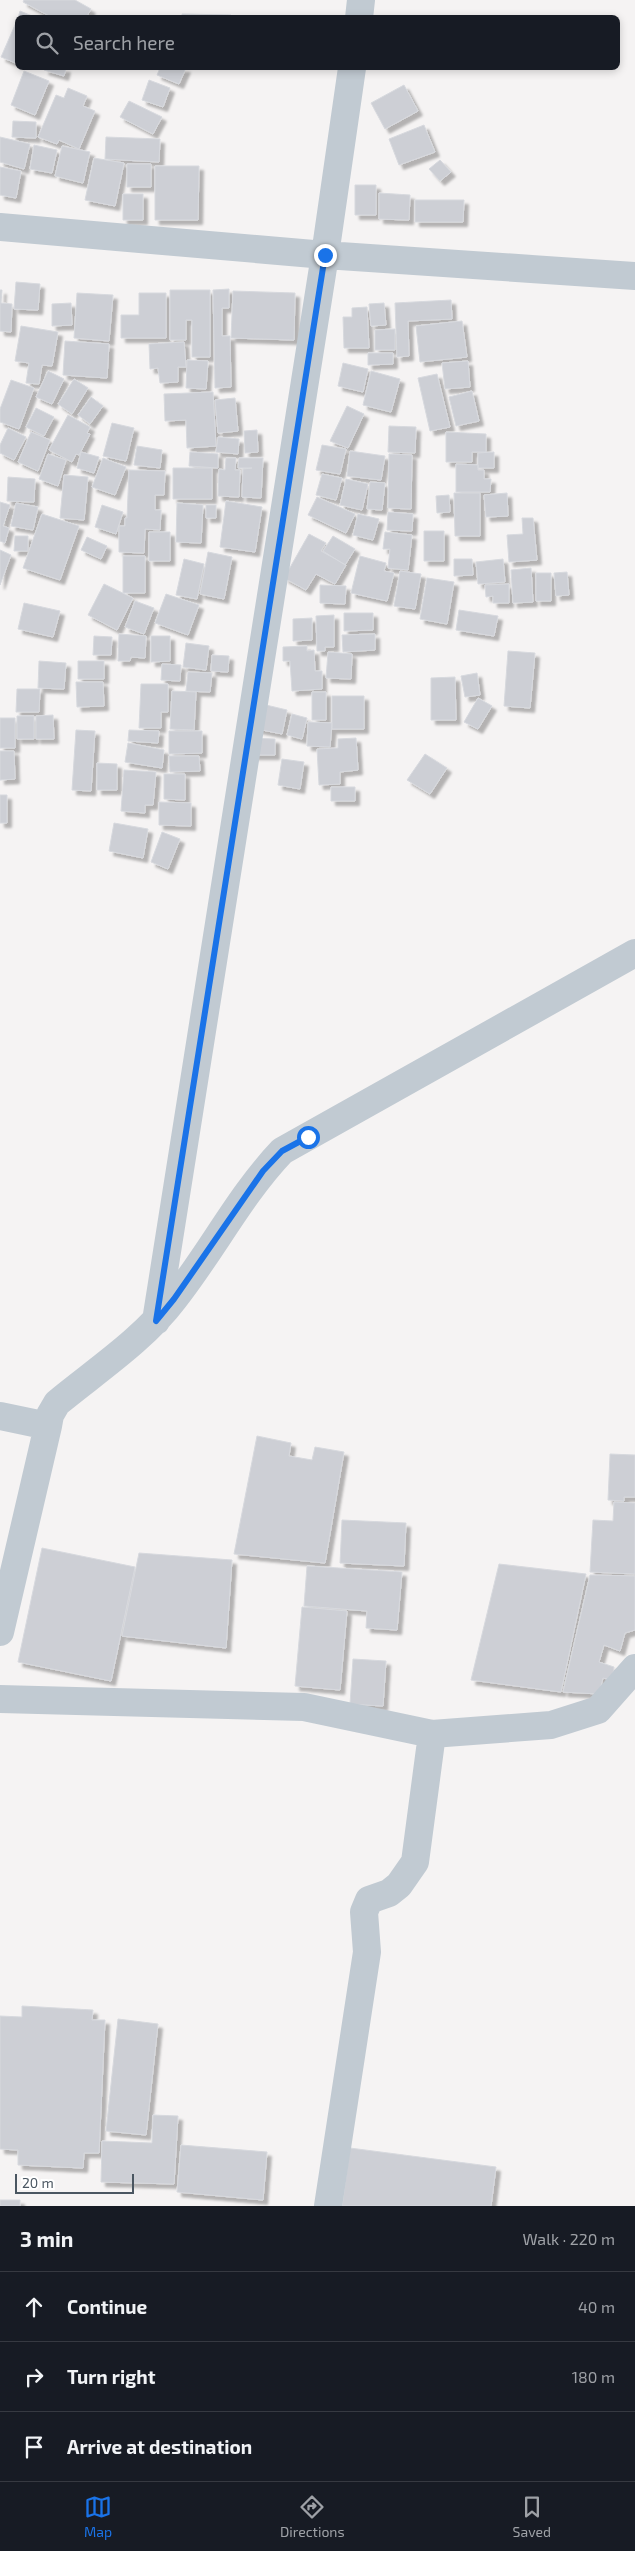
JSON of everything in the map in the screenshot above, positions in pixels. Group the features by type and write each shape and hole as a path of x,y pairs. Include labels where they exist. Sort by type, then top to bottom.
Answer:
{"street":[{"path":"359,15 361,0"},
{"path":"156,1321 325,255 352,70"},
{"path":"0,227 325,255 635,276"},
{"path":"0,1632 50,1415 57,1403 156,1321 174,1299 263,1171 282,1151 635,953"},
{"path":"0,1416 48,1426"},
{"path":"0,1699 304,1707 432,1734 551,1725 598,1710 635,1668"},
{"path":"328,2206 368,1952 364,1912 369,1900 389,1893 399,1885 415,1862 432,1734"}],"building":[{"path":"24,0 75,0 91,9 88,15 47,15 23,2"},
{"path":"20,11 30,15 19,15"},
{"path":"182,14 231,15 182,15"},
{"path":"15,25 15,63 1,57"},
{"path":"44,70 66,70 64,76"},
{"path":"159,70 185,70 179,84 157,75"},
{"path":"24,71 49,81 35,115 11,105"},
{"path":"149,80 170,88 163,107 142,100"},
{"path":"404,85 418,111 385,129 371,103"},
{"path":"68,88 87,96 83,106 95,111 79,149 59,140 57,144 38,137 56,95 64,98"},
{"path":"129,101 162,117 153,134 120,117"},
{"path":"13,121 36,122 36,138 12,137"},
{"path":"424,125 435,152 399,165 389,139"},
{"path":"0,137 30,144 24,169 0,162"},
{"path":"106,137 160,139 159,162 105,159"},
{"path":"34,145 57,150 52,173 30,169"},
{"path":"62,146 90,152 83,183 55,176"},
{"path":"94,158 124,163 115,206 85,200"},
{"path":"440,160 451,172 440,181 429,169"},
{"path":"127,164 151,164 151,187 127,187"},
{"path":"155,166 199,166 198,220 155,220"},
{"path":"0,167 21,171 16,198 0,195"},
{"path":"355,185 376,185 376,215 355,215"},
{"path":"379,193 410,195 409,220 379,219"},
{"path":"123,194 143,194 143,220 123,220"},
{"path":"415,200 464,200 463,222 415,222"},
{"path":"16,282 40,284 38,310 14,309"},
{"path":"229,289 229,308 222,308 222,336 230,336 231,387 215,388 213,290"},
{"path":"0,290 2,290 1,303 12,304 11,332 0,331"},
{"path":"170,290 210,290 210,357 192,357 192,320 186,320 186,340 170,340"},
{"path":"233,291 295,293 294,340 231,338"},
{"path":"77,293 113,295 109,341 74,338"},
{"path":"139,293 166,293 166,338 121,338 121,315 139,315"},
{"path":"451,300 452,319 408,321 409,356 397,357 395,303"},
{"path":"71,303 72,325 52,326 52,304"},
{"path":"384,303 386,325 371,326 369,304"},
{"path":"367,307 369,348 344,348 343,317 352,317 352,308"},
{"path":"462,321 467,357 420,362 416,326"},
{"path":"21,326 58,332 52,366 42,365 39,384 26,383 29,363 15,361"},
{"path":"395,329 395,350 375,350 375,330"},
{"path":"65,341 109,344 107,378 63,375"},
{"path":"184,342 186,367 178,367 178,382 160,383 158,368 150,369 149,344"},
{"path":"368,353 393,353 393,364 368,365"},
{"path":"187,360 208,361 206,389 186,388"},
{"path":"468,361 470,387 445,389 442,363"},
{"path":"343,363 368,369 363,392 338,386"},
{"path":"48,371 64,379 52,404 36,397"},
{"path":"371,371 400,379 391,412 363,405"},
{"path":"437,374 450,427 430,431 418,378"},
{"path":"74,379 88,388 72,414 58,404"},
{"path":"11,380 34,388 19,429 0,422 0,409"},
{"path":"472,391 479,421 456,426 449,397"},
{"path":"213,392 216,446 187,448 186,420 165,421 164,394"},
{"path":"91,397 103,406 90,424 78,415"},
{"path":"235,398 238,431 218,433 215,400"},
{"path":"347,406 364,414 348,448 330,441"},
{"path":"36,408 54,417 44,436 26,427"},
{"path":"68,415 90,427 87,433 90,434 79,455 76,454 72,462 49,450"},
{"path":"112,423 134,428 126,461 103,456"},
{"path":"389,426 416,427 415,453 388,452"},
{"path":"8,428 26,437 14,460 0,453 0,445"},
{"path":"257,430 258,452 245,453 244,431"},
{"path":"31,432 50,440 38,471 18,462"},
{"path":"446,432 486,434 486,452 472,452 472,462 446,462"},
{"path":"218,437 239,439 238,454 216,452"},
{"path":"322,445 346,449 340,474 316,470"},
{"path":"137,446 162,450 160,468 134,465"},
{"path":"350,451 385,456 381,480 347,476"},
{"path":"81,452 99,457 94,473 77,468"},
{"path":"190,452 218,454 218,468 189,466"},
{"path":"494,452 494,468 478,468 478,453"},
{"path":"48,454 66,460 58,486 39,479"},
{"path":"389,454 412,455 411,509 388,508"},
{"path":"103,458 126,467 115,495 92,487"},
{"path":"226,458 236,458 235,470 240,470 239,497 218,496 219,469 225,470"},
{"path":"239,458 263,458 261,498 242,497 243,469 252,468 238,468"},
{"path":"456,464 478,465 478,470 484,470 484,479 491,479 490,492 456,492"},
{"path":"173,468 212,468 212,499 173,499"},
{"path":"129,470 165,471 164,495 155,495 155,510 161,510 160,530 145,529 144,553 119,552 119,526 125,526 125,518 127,518"},
{"path":"322,474 342,478 336,500 316,495"},
{"path":"64,475 88,477 84,520 60,518"},
{"path":"8,477 35,479 34,502 7,501"},
{"path":"346,479 368,484 362,510 340,505"},
{"path":"370,482 385,483 382,510 367,509"},
{"path":"454,493 480,493 480,536 455,536"},
{"path":"507,493 508,516 486,517 484,495"},
{"path":"449,495 450,512 437,513 436,496"},
{"path":"317,497 355,514 346,533 308,515"},
{"path":"226,501 262,507 255,552 220,547"},
{"path":"0,502 10,505 3,526 9,528 5,543 0,541"},
{"path":"16,503 38,507 33,530 11,526"},
{"path":"177,503 203,505 201,543 176,542"},
{"path":"102,505 123,512 116,534 95,527"},
{"path":"206,505 216,505 216,518 206,518"},
{"path":"388,512 413,514 412,531 387,530"},
{"path":"42,514 79,526 60,580 23,568"},
{"path":"358,514 379,519 373,540 353,535"},
{"path":"522,518 533,518 537,560 509,562 507,535 523,534"},
{"path":"424,531 444,531 444,561 424,561"},
{"path":"149,532 170,532 170,561 149,561"},
{"path":"385,532 412,535 408,570 388,568 390,549 383,549"},
{"path":"309,534 326,543 321,551 346,565 335,584 316,574 306,590 284,578"},
{"path":"15,536 28,536 28,551 14,551"},
{"path":"333,536 355,549 345,565 323,551"},
{"path":"87,537 107,546 101,559 81,550"},
{"path":"0,550 11,555 0,585"},
{"path":"208,552 232,557 224,599 200,594"},
{"path":"123,556 145,556 145,593 123,593"},
{"path":"360,556 386,563 384,571 394,573 387,601 351,593"},
{"path":"184,559 204,564 197,599 176,595"},
{"path":"454,559 472,559 473,575 454,576"},
{"path":"503,559 505,582 478,584 476,562"},
{"path":"531,568 533,602 513,603 511,570"},
{"path":"400,571 421,574 415,609 394,606"},
{"path":"567,572 569,595 556,596 554,573"},
{"path":"536,573 551,573 551,601 536,601"},
{"path":"427,578 454,582 447,624 420,619"},
{"path":"104,584 133,598 117,630 88,615"},
{"path":"509,584 509,603 493,603 493,596 486,597 485,585"},
{"path":"320,585 346,586 345,604 320,603"},
{"path":"166,594 199,605 188,635 155,623"},
{"path":"135,601 154,608 144,634 125,627"},
{"path":"24,603 60,611 53,637 18,629"},
{"path":"459,610 498,616 494,636 456,630"},
{"path":"344,613 373,613 373,630 344,631"},
{"path":"334,615 334,647 325,647 325,651 317,651 316,616"},
{"path":"312,618 312,640 293,641 293,619"},
{"path":"119,634 146,636 145,658 131,657 130,661 118,661"},
{"path":"375,634 375,650 343,652 342,635"},
{"path":"94,636 112,637 111,655 93,655"},
{"path":"151,636 170,636 170,661 151,662"},
{"path":"186,643 209,646 206,670 183,667"},
{"path":"307,646 307,651 314,650 315,671 322,671 322,689 292,691 290,661 283,661 283,647"},
{"path":"508,651 535,653 530,708 504,706"},
{"path":"328,652 352,654 351,679 326,678"},
{"path":"212,655 229,656 228,672 211,671"},
{"path":"39,661 66,663 64,689 38,688"},
{"path":"78,661 104,661 104,679 78,679"},
{"path":"162,664 181,665 180,681 161,680"},
{"path":"188,672 212,673 210,692 186,691"},
{"path":"477,673 480,695 465,697 461,676"},
{"path":"455,677 456,720 431,720 431,678"},
{"path":"76,682 103,682 104,706 77,707"},
{"path":"141,684 168,684 168,712 161,712 161,728 139,728"},
{"path":"17,689 40,689 39,712 16,712"},
{"path":"172,691 196,692 194,730 170,729"},
{"path":"312,692 326,692 326,720 312,720"},
{"path":"332,696 364,696 364,729 332,729"},
{"path":"478,698 492,706 478,729 464,722"},
{"path":"262,704 287,710 282,734 257,729"},
{"path":"292,714 307,718 302,739 287,735"},
{"path":"53,715 54,739 36,739 36,716"},
{"path":"17,716 34,716 34,739 17,739"},
{"path":"0,718 15,718 15,748 0,748"},
{"path":"308,722 332,723 330,747 307,746"},
{"path":"76,730 95,731 91,791 72,790"},
{"path":"129,730 159,731 158,743 128,741"},
{"path":"169,731 202,731 202,753 169,754"},
{"path":"251,738 275,739 275,755 251,755"},
{"path":"356,738 358,770 340,772 340,784 319,785 317,749 338,748 338,739"},
{"path":"128,743 164,750 162,768 125,762"},
{"path":"0,751 14,751 15,779 0,780"},
{"path":"425,754 447,768 430,794 407,780"},
{"path":"169,756 199,756 200,771 170,772"},
{"path":"282,759 304,762 300,789 278,785"},
{"path":"97,763 117,764 117,790 97,790"},
{"path":"124,770 156,772 153,805 145,805 145,813 121,811"},
{"path":"164,774 185,774 185,800 164,799"},
{"path":"331,787 355,787 355,801 331,801"},
{"path":"0,795 7,795 7,823 0,823"},
{"path":"159,802 191,803 191,826 159,825"},
{"path":"114,823 148,829 143,858 109,851"},
{"path":"162,832 180,839 168,869 151,862"},
{"path":"257,1436 291,1443 289,1456 312,1460 315,1447 344,1452 325,1563 234,1554"},
{"path":"610,1454 635,1455 635,1497 624,1497 624,1501 608,1500"},
{"path":"614,1502 635,1503 635,1574 590,1572 593,1520 613,1521"},
{"path":"342,1520 406,1523 404,1566 340,1563"},
{"path":"42,1548 135,1567 111,1681 18,1662"},
{"path":"139,1553 232,1560 226,1648 122,1636"},
{"path":"499,1564 586,1574 561,1692 471,1680"},
{"path":"307,1566 402,1572 397,1630 366,1628 367,1611 304,1606"},
{"path":"590,1575 635,1576 635,1630 625,1633 620,1651 604,1645 599,1662 614,1667 612,1680 603,1678 599,1694 563,1692"},
{"path":"302,1607 347,1611 340,1690 295,1686"},
{"path":"353,1659 386,1661 383,1706 350,1704"},
{"path":"22,2006 93,2010 92,2020 105,2020 99,2153 84,2153 83,2168 18,2165 18,2150 0,2149 0,2016 22,2017"},
{"path":"118,2019 158,2024 146,2135 106,2131"},
{"path":"153,2115 178,2116 174,2184 101,2182 102,2141 152,2143"},
{"path":"181,2145 267,2152 263,2200 177,2192"},
{"path":"350,2148 496,2167 491,2206 342,2206"},
{"path":"0,2200 20,2200 20,2206 0,2206"}],"route":[{"path":"308,1137 282,1151 263,1171 174,1299 156,1321 325,255"}]}
